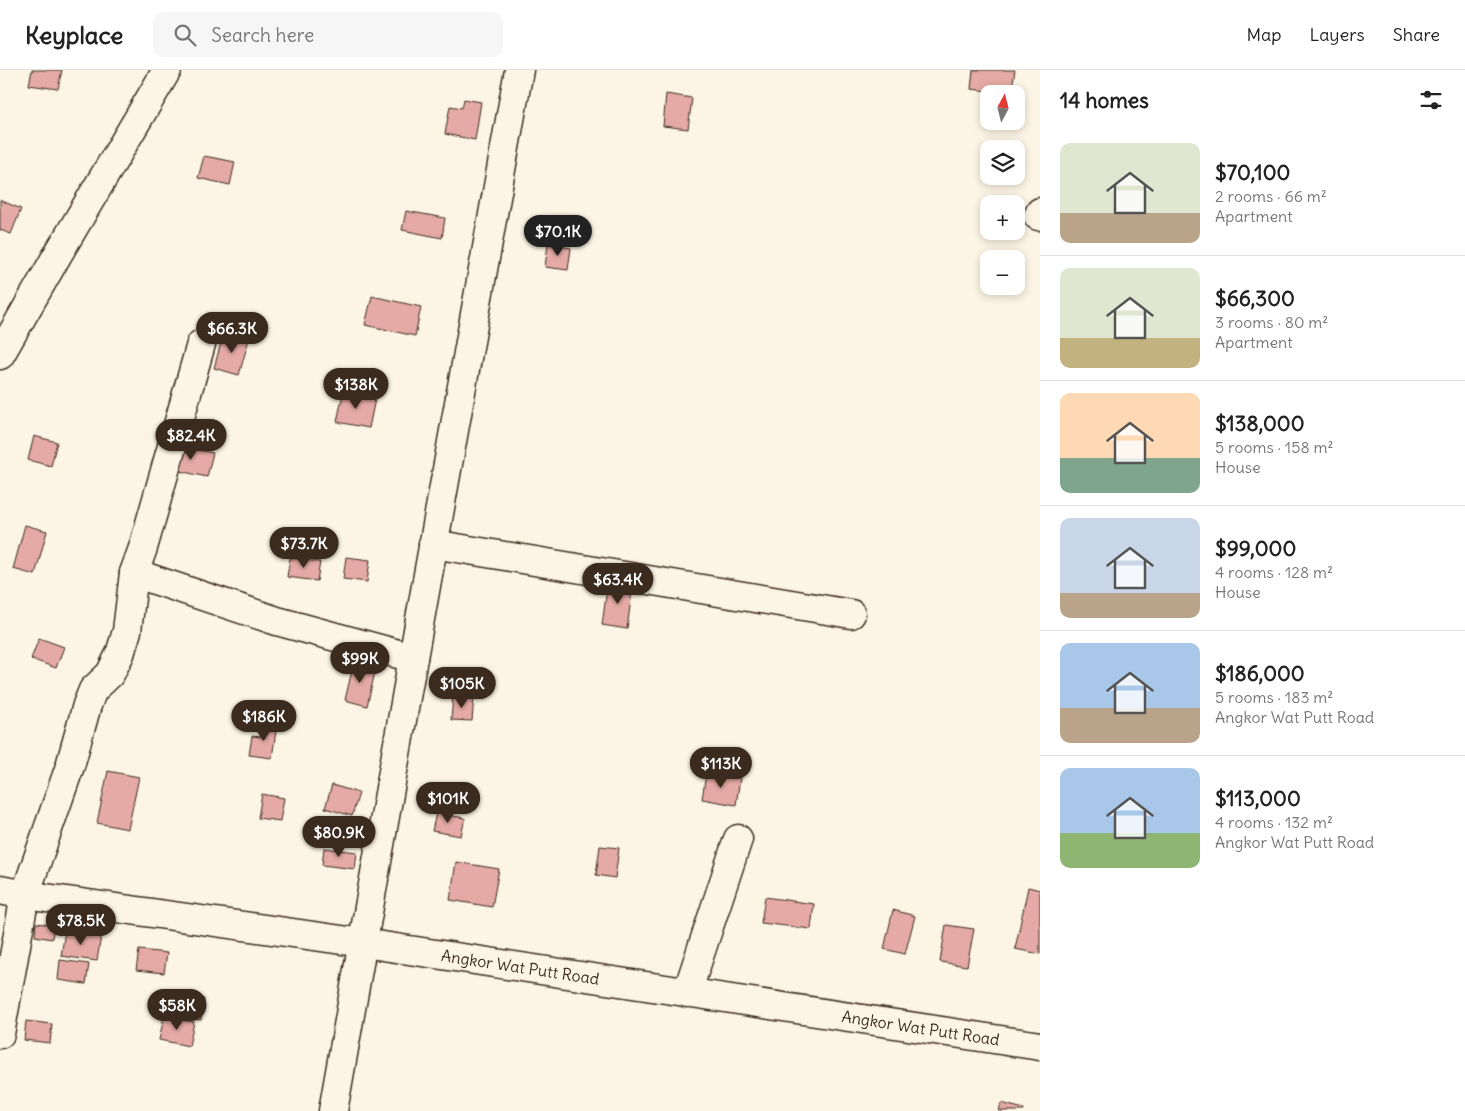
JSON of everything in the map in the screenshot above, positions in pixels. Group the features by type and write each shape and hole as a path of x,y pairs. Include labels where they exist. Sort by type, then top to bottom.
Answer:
{"street":[{"path":"0,355 166,70"},
{"path":"333,1111 519,70"},
{"path":"0,1034 13,893 70,766 93,690 110,674 120,654 127,631 134,574 201,344"},
{"path":"433,544 851,614"},
{"path":"134,574 277,620 413,658"},
{"path":"688,992 738,839"},
{"name":"Angkor Wat Putt Road","path":"13,893 363,943 1040,1046"}],"building":[{"path":"32,70 62,70 58,89 29,85"},
{"path":"973,70 1015,70 1012,85 980,85 980,90 971,89"},
{"path":"666,94 692,98 688,129 663,126"},
{"path":"464,99 481,102 475,140 445,134 450,106 462,108"},
{"path":"204,156 235,162 230,185 198,178"},
{"path":"0,200 21,209 11,234 0,230"},
{"path":"406,211 445,218 442,238 402,230"},
{"path":"548,244 571,248 568,270 545,267"},
{"path":"372,296 421,307 415,336 365,325"},
{"path":"224,332 249,339 239,375 214,368"},
{"path":"343,393 375,399 369,428 337,422"},
{"path":"34,436 57,442 51,466 28,460"},
{"path":"175,445 213,453 207,477 170,469"},
{"path":"25,525 47,531 35,575 13,569"},
{"path":"346,557 370,560 367,582 343,579"},
{"path":"290,558 320,562 317,581 287,577"},
{"path":"608,581 633,584 627,629 602,625"},
{"path":"39,638 64,647 56,668 31,659"},
{"path":"354,662 376,668 367,706 345,700"},
{"path":"453,696 474,697 472,721 451,720"},
{"path":"263,723 277,724 272,758 249,755 252,736 262,737"},
{"path":"108,771 139,777 128,829 97,823"},
{"path":"706,774 740,778 736,805 702,799"},
{"path":"332,785 359,793 352,816 325,808"},
{"path":"262,794 284,798 280,821 258,818"},
{"path":"436,813 465,818 461,836 432,831"},
{"path":"600,846 619,848 615,878 596,875"},
{"path":"324,848 357,852 355,869 322,865"},
{"path":"456,862 499,869 492,907 450,900"},
{"path":"1028,887 1040,890 1040,954 1015,949"},
{"path":"765,897 814,904 811,929 761,923"},
{"path":"893,910 915,916 905,954 884,949"},
{"path":"36,923 54,925 52,939 35,936"},
{"path":"946,925 974,929 967,966 940,962"},
{"path":"65,931 101,936 97,961 61,956"},
{"path":"139,950 167,953 164,973 136,970"},
{"path":"60,960 89,964 86,984 58,980"},
{"path":"167,994 204,999 201,1020 164,1016"},
{"path":"164,1017 194,1022 189,1046 159,1040"},
{"path":"26,1021 52,1024 50,1043 24,1040"},
{"path":"1001,1103 1024,1109 1024,1111 999,1111"}]}
